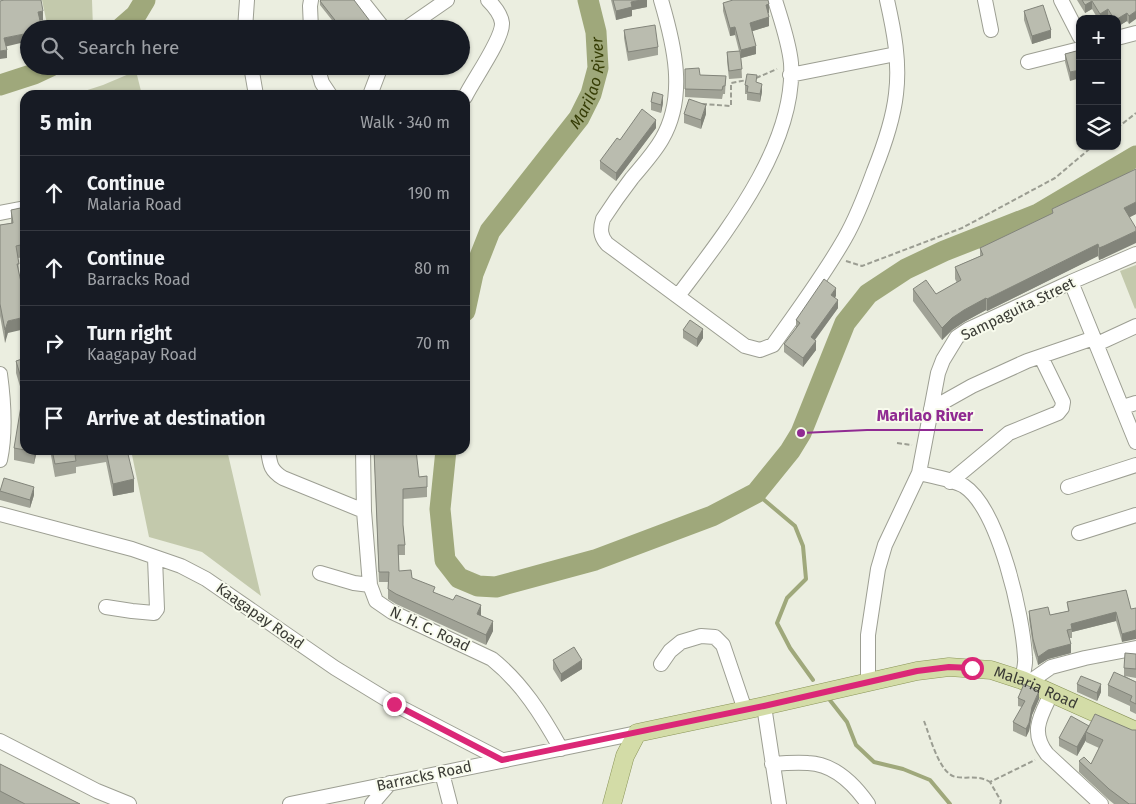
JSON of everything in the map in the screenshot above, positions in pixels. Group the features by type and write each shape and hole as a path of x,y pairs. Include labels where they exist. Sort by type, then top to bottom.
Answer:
{"main road":[{"name":"Malaria Road","path":"637,733 868,684 917,671 949,667 991,670 1025,682 1136,731"},
{"path":"612,804 625,756 637,733"}],"street":[{"path":"246,20 247,0"},
{"path":"311,0 311,20"},
{"path":"361,0 377,20"},
{"path":"418,20 447,0"},
{"path":"468,90 500,34 502,23 498,11 488,0"},
{"path":"661,0 673,38 676,60 676,84 673,107 662,138 603,219 602,238 607,244 745,346 760,350 767,349 773,345 834,257 847,235 883,149 892,120 896,94 896,54 887,0"},
{"path":"678,296 740,210 763,172 776,143 785,115 791,69 786,38 775,0"},
{"path":"985,0 991,30"},
{"path":"1060,0 1076,30"},
{"path":"1121,37 1136,33"},
{"path":"1028,62 1076,50"},
{"path":"791,69 896,54"},
{"path":"253,75 255,90"},
{"path":"320,75 327,90"},
{"path":"372,90 378,75"},
{"path":"0,213 20,209"},
{"name":"Sampaguita Street","path":"868,684 868,635 878,569 885,545 919,473 942,360 958,338 969,329 1136,254"},
{"path":"1071,282 1095,341 1129,405 1136,442"},
{"path":"931,409 972,386 1041,357 1095,341 1136,326"},
{"path":"950,482 1009,433 1058,414 1062,408 1062,402 1041,357"},
{"path":"0,374 4,435 0,460"},
{"path":"269,455 270,465 274,472 283,478 364,511"},
{"name":"N. H. C. Road","path":"363,455 364,511 370,585 376,601 392,612 480,653 503,668 525,692 560,748"},
{"path":"1068,487 1136,465"},
{"path":"919,473 964,486 987,514 1008,566 1026,659 1025,682"},
{"name":"Kaagapay Road","path":"0,514 132,549 181,566 206,578 335,668 394,704 502,760"},
{"path":"1079,533 1136,515"},
{"path":"106,607 154,613 157,610 155,558"},
{"path":"320,573 354,583 370,585"},
{"path":"661,664 670,651 681,642 701,636 715,637 724,645 745,710"},
{"path":"1025,682 1052,667 1136,648"},
{"path":"1051,694 1037,728 1037,738 1047,754 1101,804"},
{"path":"764,706 779,804"},
{"name":"Barracks Road","path":"295,803 637,733"},
{"path":"0,741 99,798 129,804"},
{"path":"772,764 810,763 825,766 859,790 868,804"},
{"path":"442,772 450,804"},
{"path":"372,804 390,783"}],"path":[{"path":"673,107 684,104 731,106 731,83 751,80 791,69"},
{"path":"1121,125 1136,112"},
{"path":"834,257 862,266 962,228 1055,178 1088,150"},
{"path":"924,721 942,768 954,776 983,777 990,782 1001,801 1000,804"},
{"path":"990,782 1047,754"}],"green space":[{"path":"42,0 92,0 93,20 46,20"},
{"path":"127,75 137,75 141,90 88,90"},
{"path":"1136,265 1136,308 1135,309 1120,271"},
{"path":"132,455 228,455 261,596 202,552 149,537"}],"building":[{"path":"41,0 43,11 38,12 40,20 20,20 20,35 4,38 7,50 0,51 0,1"},
{"path":"354,0 369,20 335,20 320,1"},
{"path":"613,0 641,0 631,2 632,7 616,11"},
{"path":"733,0 768,0 769,4 766,5 769,17 750,23 756,46 741,50 735,27 730,28 723,3"},
{"path":"1082,0 1136,0 1136,11 1129,16 1127,13 1121,17 1121,15 1112,15 1108,9 1100,14 1092,1 1085,5"},
{"path":"1043,5 1051,30 1032,36 1024,11"},
{"path":"655,25 658,47 628,52 624,30"},
{"path":"740,51 742,69 729,71 727,52"},
{"path":"1076,51 1076,71 1070,72 1065,54"},
{"path":"699,68 700,75 726,76 725,86 723,86 722,90 685,89 685,69"},
{"path":"747,74 757,75 756,82 762,84 760,94 747,92 748,86 745,85"},
{"path":"653,92 663,95 661,105 651,102"},
{"path":"689,99 706,105 701,120 684,114"},
{"path":"642,109 656,120 616,173 600,161 617,138 620,140"},
{"path":"1136,169 1136,202 1124,208 1136,231 1099,248 1098,244 986,298 952,318 942,328 913,289 926,280 936,294 961,280 955,267 983,255 980,248 1053,213 1052,209"},
{"path":"20,208 20,245 16,246 20,278 20,318 8,321 5,330 0,304 0,225 13,223 11,210"},
{"path":"824,279 836,288 831,295 838,300 811,337 816,341 803,358 784,344 800,323 796,320"},
{"path":"690,320 703,329 697,339 683,330"},
{"path":"20,360 20,374 16,361"},
{"path":"20,412 20,449 14,448"},
{"path":"53,455 75,455 76,461 55,464"},
{"path":"107,455 128,455 134,479 113,484"},
{"path":"374,455 417,455 419,477 427,476 427,487 403,489 405,545 398,545 399,571 411,570 412,578 435,587 433,592 453,600 456,595 481,605 477,614 493,621 486,635 396,594 388,589 389,572 379,572"},
{"path":"4,478 34,487 30,500 0,491"},
{"path":"1126,590 1131,609 1136,608 1136,630 1122,634 1116,612 1071,624 1072,629 1067,630 1071,644 1048,650 1038,657 1029,611 1048,607 1050,615 1069,611 1067,602"},
{"path":"574,647 582,660 561,674 553,660"},
{"path":"1125,653 1136,654 1136,669 1124,668"},
{"path":"1114,672 1136,682 1136,704 1130,701 1132,696 1108,685"},
{"path":"1081,676 1101,684 1097,693 1077,684"},
{"path":"1024,684 1039,691 1026,729 1013,722 1025,701 1018,698"},
{"path":"1095,714 1136,730 1136,804 1129,804 1109,789 1079,761 1084,757 1091,764 1103,740 1086,732"},
{"path":"1071,716 1089,726 1077,747 1059,738"},
{"path":"0,764 80,804 25,804 0,791"}],"waterway":[{"name":"Marilao River","path":"130,20 136,15 145,0"},
{"name":"Marilao River","path":"470,288 473,274 490,231 579,118 591,94 598,68 596,32 588,0"},
{"name":"Marilao River","path":"0,85 31,75"},
{"name":"Marilao River","path":"445,455 440,509 445,560 459,578 478,586 496,587 595,560 712,516 756,493 790,451 801,433 845,323 868,294 906,269 944,251 1038,214 1136,156"},
{"path":"756,493 795,526 803,546 806,579 787,598 777,623 790,648 813,680"},
{"path":"829,699 847,722 856,745 874,762 903,769 930,780 950,804"}],"place":[{"name":"Marilao River","path":"801,433"}],"route":[{"path":"394,704 502,760 868,684 917,671 949,667 972,668"}]}
